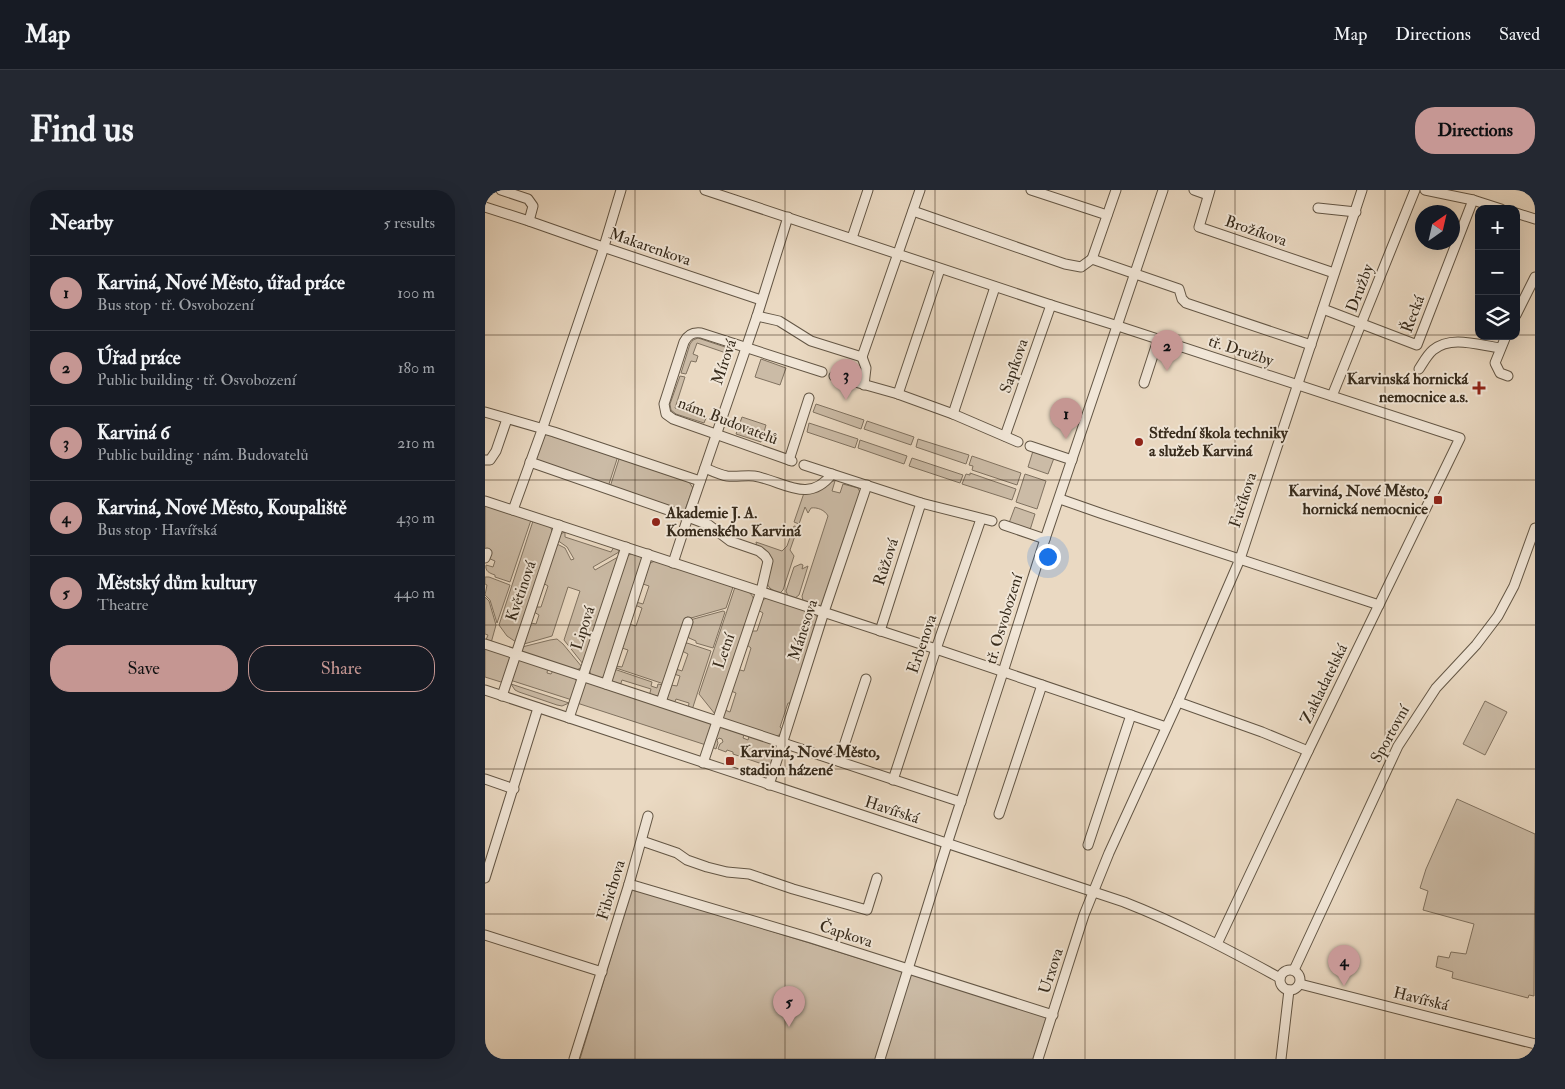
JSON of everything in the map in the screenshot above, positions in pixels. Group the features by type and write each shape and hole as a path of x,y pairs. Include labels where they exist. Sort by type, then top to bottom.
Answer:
{"street":[{"path":"501,190 528,199 533,206 529,220"},
{"path":"513,510 602,253 621,190"},
{"name":"tř. Družby","path":"705,190 995,287 1461,438"},
{"path":"852,238 868,190"},
{"path":"864,385 866,368 863,357 920,190"},
{"path":"1031,190 1107,215"},
{"path":"913,211 1065,264 1081,267 1092,259 1116,190"},
{"name":"tř. Osvobození","path":"880,1059 1045,539 1163,190"},
{"name":"Brožíkova","path":"1195,190 1209,193 1199,227 1334,273"},
{"name":"Fučíkova","path":"1094,893 1109,853 1178,702 1240,559 1362,190"},
{"name":"Družby","path":"1333,396 1415,190"},
{"path":"1425,190 1489,205"},
{"name":"Řecká","path":"1323,309 1417,346 1473,200"},
{"name":"Makarenkova","path":"485,207 529,220 761,300"},
{"path":"1318,208 1356,212"},
{"path":"1520,214 1535,219"},
{"name":"Mírová","path":"673,563 789,217"},
{"path":"1092,259 1136,274"},
{"path":"898,394 940,268"},
{"name":"tř. Družby","path":"1136,274 1179,288 1182,299 1186,303 1311,345"},
{"path":"1520,307 1535,277"},
{"path":"953,414 995,287"},
{"name":"Sapíkova","path":"1005,436 1051,305"},
{"path":"757,316 779,321 811,341 863,357"},
{"name":"nám. Budovatelů","path":"809,398 791,460 673,419 666,414 664,404 687,337 696,332 822,372"},
{"path":"1144,383 1158,340"},
{"path":"1504,340 1495,363 1500,373 1508,376"},
{"path":"1419,369 1431,351 1443,343 1452,341 1500,348"},
{"path":"834,376 898,394 953,414 1018,442"},
{"path":"485,412 554,432 700,481"},
{"path":"485,460 490,460 496,451 507,419"},
{"name":"Zakladatelská","path":"1217,944 1308,751 1461,438"},
{"path":"1029,446 1072,460"},
{"path":"530,462 709,525 730,541 759,552 768,561 761,592"},
{"path":"804,465 921,503 993,521"},
{"path":"705,468 725,476 753,476 799,490 813,489 825,483 832,474"},
{"name":"Mánesova","path":"769,785 867,485"},
{"path":"1060,498 1100,513 1379,605"},
{"path":"485,501 825,612 1166,727"},
{"name":"Růžová","path":"880,631 921,503"},
{"name":"Erbenova","path":"893,780 981,519"},
{"name":"Květinová","path":"502,696 559,525"},
{"path":"1004,525 1045,539"},
{"name":"Sportovní","path":"1294,970 1398,746 1436,688 1476,645 1499,616 1514,586 1535,528"},
{"name":"Lipová","path":"569,718 625,548"},
{"path":"606,684 648,554"},
{"name":"Letní","path":"703,763 761,592"},
{"path":"661,702 687,622"},
{"path":"485,644 961,802"},
{"path":"839,761 866,679"},
{"path":"999,814 1041,685"},
{"name":"Havířská","path":"485,690 1159,916 1217,944 1280,978"},
{"path":"1178,702 1262,732 1308,751"},
{"path":"485,878 538,708"},
{"path":"1088,845 1131,715"},
{"path":"485,779 513,788"},
{"name":"Fibichova","path":"574,1059 629,884 648,816"},
{"name":"Čapkova","path":"641,841 677,853 687,860 707,867 727,872 749,874 793,889 867,910 877,878"},
{"name":"Čapkova","path":"629,884 1053,1015"},
{"name":"Urxova","path":"1041,1058 1084,915 1094,893"},
{"path":"485,935 602,972"},
{"path":"1294,970 1299,974 1300,984 1295,989 1289,990 1283,987 1280,978 1284,972 1294,970"},
{"name":"Havířská","path":"1300,984 1535,1044"},
{"path":"1281,1059 1289,990"}],"shaded area":[{"path":"698,338 731,349 729,354 697,343 693,354 698,356 696,362 691,361 686,374 681,373 690,344"},
{"path":"761,359 786,368 780,385 755,377"},
{"path":"680,376 685,377 675,408 706,418 704,423 676,414 671,410 670,404"},
{"path":"816,404 864,420 861,429 813,412"},
{"path":"742,417 766,425 761,442 736,434"},
{"path":"867,421 914,437 911,445 864,429"},
{"path":"809,423 858,439 855,448 807,432"},
{"path":"548,434 618,456 608,487 535,461 545,435"},
{"path":"918,439 969,455 966,464 916,447"},
{"path":"860,440 907,456 904,464 858,448"},
{"path":"1033,451 1054,458 1048,474 1028,467"},
{"path":"620,456 689,480 693,488 684,513 610,487"},
{"path":"972,456 1021,473 1017,485 972,470 973,466 969,465"},
{"path":"912,458 963,475 960,483 909,466"},
{"path":"970,473 1016,489 1012,500 962,484 966,474 970,475"},
{"path":"1025,474 1046,481 1037,509 1016,502"},
{"path":"835,481 832,491 840,493 843,484 858,488 861,494 823,604 820,606 803,601 802,596 828,516 816,508 811,508 808,513 805,507 799,524 794,522 804,493"},
{"path":"485,504 531,520 510,582 495,577 486,569 486,565 493,567 495,561 488,558 488,552 485,548"},
{"path":"1015,507 1035,514 1030,530 1009,523"},
{"path":"533,521 550,526 553,533 516,642 507,636 499,625"},
{"path":"794,526 798,527 790,550 794,556 783,590 780,593 768,586 771,560 769,553 757,547 756,542 782,551 787,546"},
{"path":"565,532 565,537 611,552 614,547 619,552 593,567 595,570 618,557 583,664 564,640 580,591 568,587 552,636 524,644 531,623 536,624 539,615 534,612 536,607 541,607 548,586 543,583 557,544 565,548 571,560 574,559 567,547 557,540 560,534"},
{"path":"633,553 643,560 605,676 599,679 591,675 589,669 627,556"},
{"path":"655,561 733,587 726,608 691,618 687,617 664,684 613,667 622,667 628,650 622,648 629,624 636,626 642,608 635,605 636,602 643,604 649,586 643,584 650,563"},
{"path":"803,565 802,569 808,566 799,595 795,598 788,596 786,591 794,567"},
{"path":"485,577 510,585 497,623 490,600 485,595 487,585 485,584"},
{"path":"735,587 749,592 754,600 715,714 699,694"},
{"path":"485,597 489,601 496,625 491,643 486,640 488,635 485,634"},
{"path":"767,598 813,612 819,619 792,703 788,703 780,727 783,730 781,734 775,737 724,720 722,715 725,710 730,712 736,693 731,691 737,671 744,671 751,648 747,645 751,631 757,631 763,613 758,610 762,600"},
{"path":"725,612 713,648 696,643 696,641 689,638 687,635 690,620"},
{"path":"557,639 582,667 575,671 524,654 522,651 522,647"},
{"path":"687,643 711,651 692,710 688,709 689,703 676,699 674,704 668,702 666,695 671,685 677,686 680,676 674,674 676,669 682,671 688,654 682,651 683,645"},
{"path":"485,646 508,654 509,664 501,682 485,677"},
{"path":"521,659 548,667 547,673 551,674 554,669 575,677 577,683 572,700 510,680 518,660"},
{"path":"614,669 652,682 651,686 657,688 658,684 663,685 659,696 649,696 651,689 622,680 620,686 611,680"},
{"path":"585,681 709,721 712,727 706,745 577,703"},
{"path":"511,684 569,703 562,706 557,705 519,692"},
{"path":"1485,701 1507,712 1485,755 1463,744"},
{"path":"721,726 745,732 743,738 748,740 750,733 776,744 777,749 771,767 733,754 733,752 718,749 723,742 722,739 719,738 717,740 716,749 712,747"},
{"path":"1457,799 1535,834 1534,996 1529,995 1528,998 1452,978 1453,972 1436,967 1438,956 1449,958 1451,952 1466,954 1474,924 1423,910 1428,891 1420,888 1426,869"},
{"path":"632,888 1048,1017 1035,1059 580,1059"}],"place":[{"name":"Úřad práce","path":"1167,371"},
{"name":"Karvinská hornická nemocnice a.s.","path":"1479,388"},
{"name":"Karviná 6","path":"846,400"},
{"name":"Karviná, Nové Město, úřad práce","path":"1066,439"},
{"name":"Střední škola techniky a služeb Karviná","path":"1139,442"},
{"name":"Karviná, Nové Město, hornická nemocnice","path":"1438,500"},
{"name":"Akademie J. A. Komenského Karviná","path":"656,522"},
{"name":"Karviná, Nové Město, stadion házené","path":"730,761"},
{"name":"Karviná, Nové Město, Koupaliště","path":"1344,986"},
{"name":"Městský dům kultury","path":"789,1027"}]}
